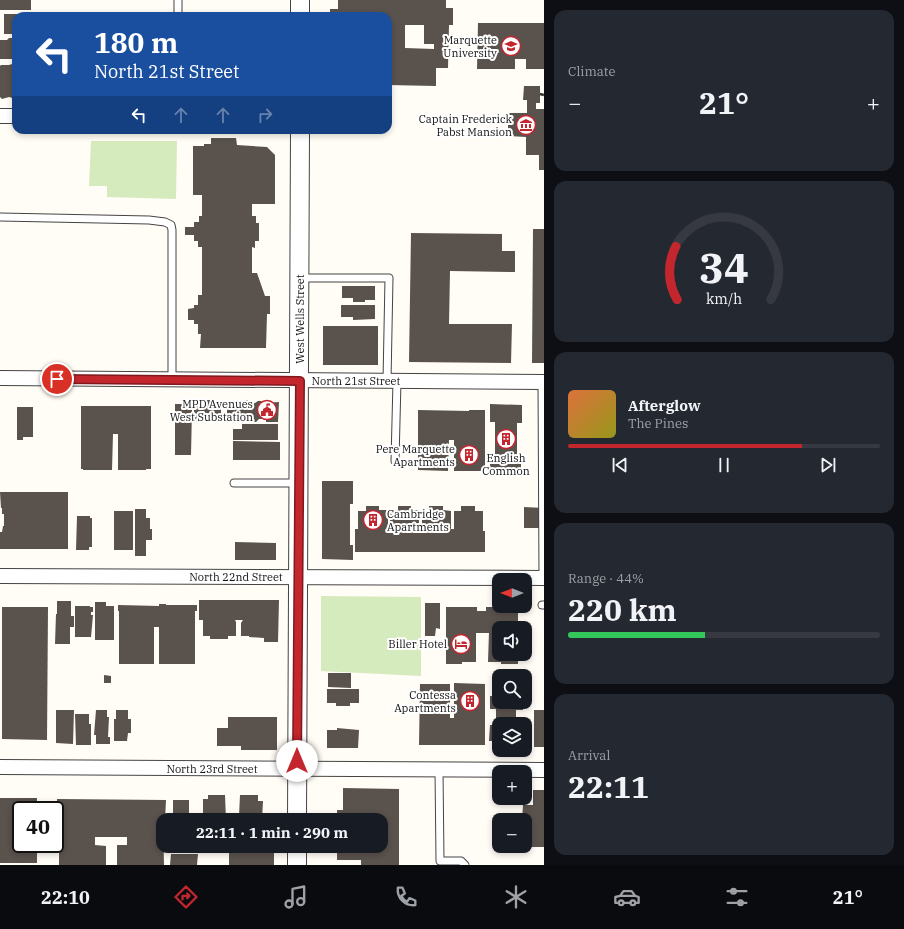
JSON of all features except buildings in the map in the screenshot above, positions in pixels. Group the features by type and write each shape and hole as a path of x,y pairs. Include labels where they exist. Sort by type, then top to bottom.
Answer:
{"street":[{"path":"300,0 300,12"},
{"path":"0,116 12,116"},
{"name":"West Wells Street","path":"297,813 300,134"},
{"name":"North 21st Street","path":"0,378 543,382"},
{"name":"North 22nd Street","path":"0,576 543,578"},
{"name":"North 23rd Street","path":"0,768 544,770"},
{"path":"297,853 297,865"}],"lane":[{"path":"178,0 178,12"},
{"path":"0,217 149,220 165,222 171,225 172,380"},
{"path":"300,278 389,278 395,461"},
{"path":"543,382 543,578"},
{"path":"234,483 299,483"},
{"path":"439,770 440,861 461,861 464,865"}],"green space":[{"path":"91,141 177,141 176,199 107,197 107,186 89,186"},
{"path":"321,596 421,597 421,676 321,671"}],"place":[{"name":"Marquette University","path":"511,46"},
{"name":"Captain Frederick Pabst Mansion","path":"526,125"},
{"name":"MPD Avenues West Substation","path":"267,410"},
{"name":"English Common","path":"506,439"},
{"name":"Pere Marquette Apartments","path":"469,455"},
{"name":"Cambridge Apartments","path":"373,520"},
{"name":"Biller Hotel","path":"461,644"},
{"name":"Contessa Apartments","path":"470,701"}],"route":[{"path":"57,379 300,381 297,761"}]}
